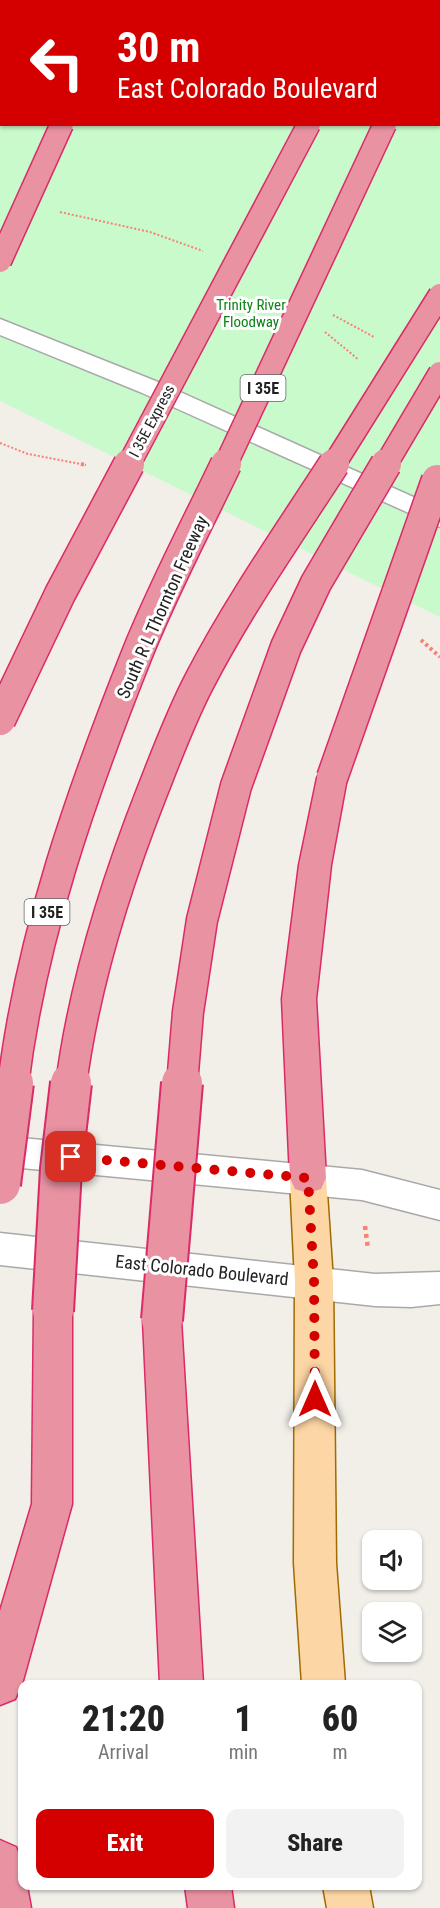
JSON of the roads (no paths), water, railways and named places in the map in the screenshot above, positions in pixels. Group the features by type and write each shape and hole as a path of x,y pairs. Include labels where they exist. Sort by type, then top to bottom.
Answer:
{"highway":[{"path":"0,261 61,126"},
{"name":"I 35E Express","path":"0,720 60,594 308,126"},
{"name":"South R L Thornton Freeway","path":"0,1184 20,1025 47,914 79,809 138,651 384,126"},
{"path":"0,1683 52,1504 54,1311 66,1120 87,998 125,859 178,729 206,669 272,557 399,369 440,295"},
{"path":"182,1680 162,1320 188,1012 201,921 237,786 286,646 316,583 440,373"},
{"path":"308,1178 299,999 315,865 332,778 440,472"},
{"path":"0,1863 8,1908"},
{"path":"209,1890 211,1908"}],"main road":[{"path":"308,1178 314,1281 315,1563 324,1680"},
{"path":"347,1890 350,1908"}],"street":[{"path":"0,326 149,387 440,519"},
{"path":"0,1151 308,1178 362,1185 440,1205"},
{"name":"East Colorado Boulevard","path":"0,1249 314,1281 375,1290 411,1291 440,1288"}],"park label":[{"name":"Trinity River Floodway","path":"251,314"}]}
